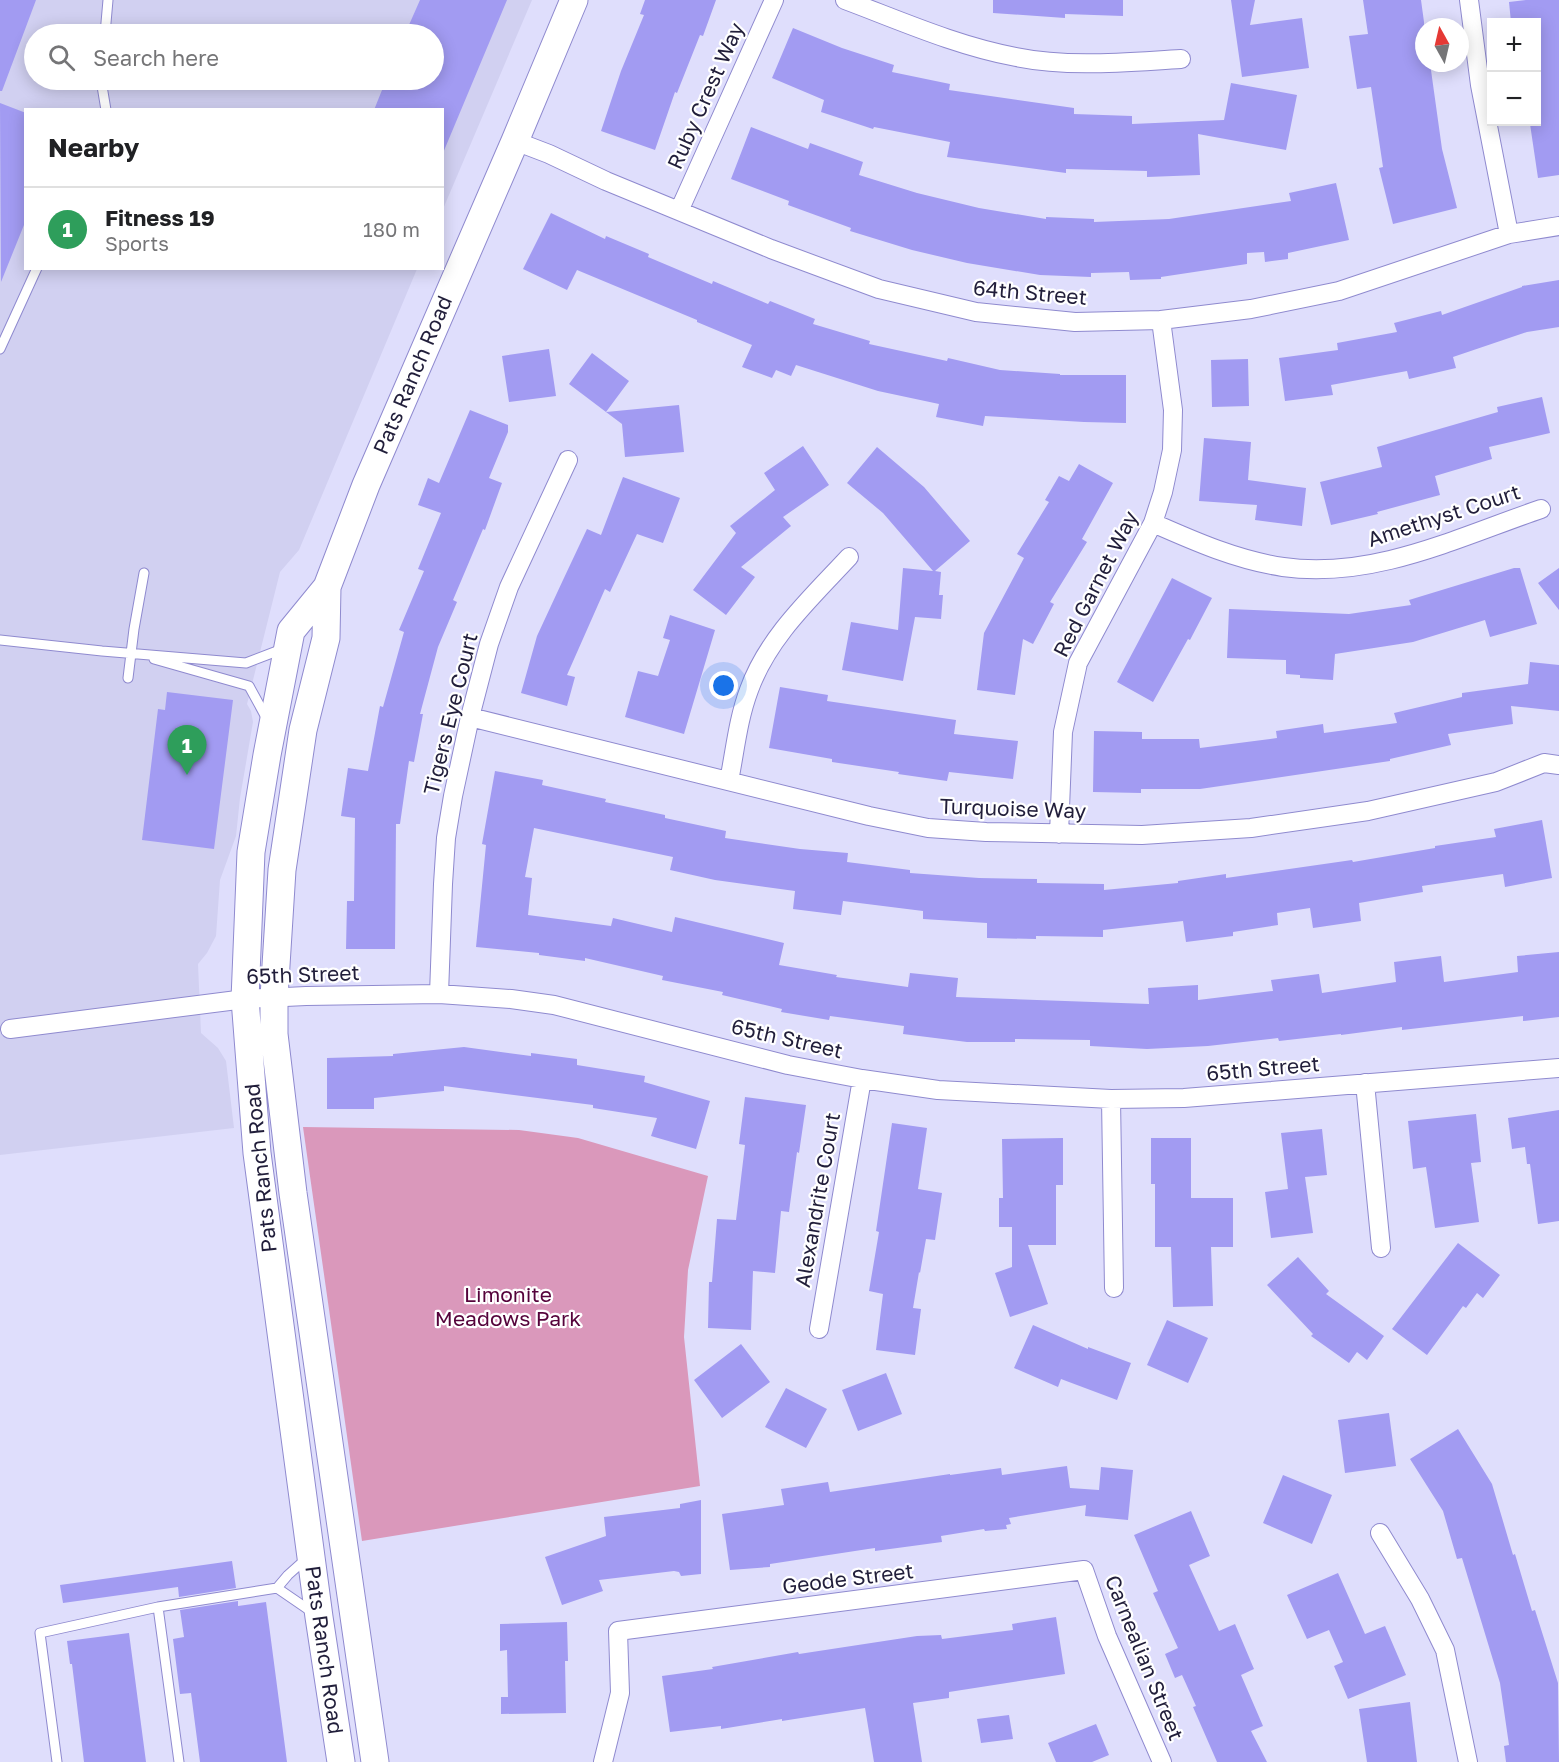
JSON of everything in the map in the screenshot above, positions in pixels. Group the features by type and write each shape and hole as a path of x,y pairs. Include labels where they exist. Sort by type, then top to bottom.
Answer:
{"street":[{"name":"Pats Ranch Road","path":"341,1762 310,1555 256,1153 245,999 251,852 291,631 327,587 366,485 574,0"},
{"name":"Ruby Crest Way","path":"679,211 774,0"},
{"path":"846,0 954,40 1016,58 1084,64 1182,59"},
{"path":"1469,0 1480,85 1509,234"},
{"name":"64th Street","path":"515,141 771,249 879,289 976,312 1075,322 1161,320 1251,309 1339,291 1509,234 1559,226"},
{"name":"Red Garnet Way","path":"1059,834 1063,732 1078,663 1153,523 1163,492 1172,450 1173,410 1161,320"},
{"name":"Tigers Eye Court","path":"439,994 442,884 446,838 470,717 489,644 509,587 568,460"},
{"name":"Amethyst Court","path":"1153,523 1206,547 1245,559 1285,567 1323,569 1364,566 1406,556 1540,509"},
{"path":"729,781 739,723 749,690 763,658 790,619 849,557"},
{"name":"Pats Ranch Road","path":"327,587 326,638 303,730 282,870 274,997 274,1034 293,1192 375,1762"},
{"name":"Turquoise Way","path":"470,717 869,816 928,828 1059,834 1142,835 1251,828 1368,811 1496,782 1544,763 1559,765"},
{"name":"65th Street","path":"10,1029 245,999 439,994 511,999 554,1005 788,1065 938,1090 1111,1099 1184,1098 1559,1068"},
{"name":"Alexandrite Court","path":"819,1329 862,1079"},
{"path":"1365,1083 1381,1248"},
{"path":"1111,1099 1114,1288"},
{"path":"1380,1533 1419,1599 1445,1650 1468,1762"},
{"name":"Geode Street","path":"603,1762 620,1693 618,1632 1084,1570"},
{"name":"Carnealian Street","path":"1084,1570 1107,1636 1162,1762"}],"lane":[{"path":"106,24 108,0"},
{"path":"103,90 106,108"},
{"path":"0,349 36,270"},
{"path":"128,678 144,573"},
{"path":"0,640 246,663 288,647"},
{"path":"131,653 249,686 272,728"},
{"path":"57,1762 39,1633 158,1607 277,1588 310,1555"},
{"path":"277,1588 319,1617"},
{"path":"158,1607 179,1762"}],"shaded area":[{"path":"0,0 532,0 444,207 444,108 24,108 24,270 417,270 299,550 280,572 247,704 253,722 236,836 220,880 216,936 198,964 201,1033 218,1048 226,1061 234,1128 0,1155"}],"green space":[{"name":"Limonite Meadows Park","path":"303,1127 519,1130 578,1138 708,1176 688,1270 684,1337 700,1486 362,1541"}],"building":[{"path":"0,0 36,0 27,24 24,24 24,32 2,91 0,91"},
{"path":"420,0 507,0 444,151 444,108 375,108 382,90 444,90 444,24 409,24"},
{"path":"645,0 716,0 703,36 700,35 677,93 675,92 655,150 601,131 621,71 644,15 640,14"},
{"path":"993,0 1123,0 1123,16 1065,14 1065,18 993,13"},
{"path":"1231,0 1255,0 1250,25 1302,18 1309,68 1242,77"},
{"path":"1363,0 1421,0 1423,18 1415,18 1415,72 1431,72 1442,149 1457,208 1393,224 1379,168 1383,167 1371,87 1357,89 1349,36 1368,34"},
{"path":"1559,0 1559,175 1538,178 1530,126 1541,126 1541,18 1511,18 1509,2"},
{"path":"793,28 842,48 894,65 892,72 950,84 949,90 1074,108 1074,114 1132,116 1132,124 1224,120 1231,83 1297,95 1286,150 1198,134 1200,175 1147,177 1147,171 1066,169 1066,173 947,157 950,142 874,127 873,129 821,112 824,100 772,78"},
{"path":"0,103 24,112 24,225 1,282"},
{"path":"751,127 808,149 810,143 863,162 859,175 917,193 979,208 1046,219 1046,217 1094,219 1094,222 1169,219 1291,201 1289,193 1336,183 1349,240 1288,253 1288,259 1265,262 1264,252 1247,253 1247,264 1161,277 1161,279 1130,280 1129,272 1091,273 1091,277 1040,275 967,263 912,250 850,231 851,228 788,205 789,201 731,179"},
{"path":"551,213 605,239 606,236 649,254 648,257 712,284 713,281 768,304 770,301 815,319 813,324 870,341 869,344 1000,370 1060,375 1126,375 1126,423 985,416 983,426 936,417 939,404 878,391 796,365 791,376 776,370 772,378 742,367 752,345 697,322 697,320 577,270 567,290 523,269"},
{"path":"1559,280 1559,327 1527,332 1453,357 1456,368 1409,379 1407,371 1331,385 1333,395 1285,401 1279,358 1338,350 1337,343 1397,332 1394,323 1441,311 1442,315 1522,286"},
{"path":"549,349 556,396 509,402 502,356"},
{"path":"592,353 629,381 606,412 569,384"},
{"path":"1248,359 1249,406 1212,407 1211,360"},
{"path":"1542,397 1550,433 1489,447 1492,459 1435,476 1440,495 1377,512 1378,514 1331,525 1320,482 1382,467 1377,447 1498,412 1497,407"},
{"path":"679,405 684,452 625,457 622,424 606,412"},
{"path":"470,410 508,425 508,432 489,478 502,483 485,530 483,529 453,600 457,602 438,647 420,714 423,714 414,762 409,761 400,824 396,824 395,949 346,949 347,901 354,901 355,818 341,816 348,768 368,771 380,706 383,707 404,632 399,630 424,571 418,569 441,513 418,505 428,478 439,483"},
{"path":"1204,438 1251,442 1248,480 1306,488 1302,526 1255,520 1257,505 1199,501"},
{"path":"803,446 829,485 783,517 791,526 741,567 755,577 726,615 693,590 736,533 730,526 775,490 764,473"},
{"path":"877,447 924,487 970,541 935,571 941,572 939,595 943,595 941,619 915,617 903,681 842,670 851,622 898,630 903,568 933,571 883,513 847,483"},
{"path":"1079,464 1113,483 1082,539 1087,542 1050,602 1054,604 1033,644 1023,639 1015,695 977,690 984,633 1024,558 1017,554 1049,502 1045,500 1059,476 1069,481"},
{"path":"623,477 680,498 663,543 637,534 610,592 605,589 567,675 575,677 567,706 521,693 537,636 587,529 601,535"},
{"path":"1520,568 1537,624 1490,637 1485,620 1413,642 1335,654 1333,680 1300,678 1300,675 1286,674 1286,660 1227,658 1229,609 1349,614 1411,605 1409,600"},
{"path":"1559,568 1559,610 1538,583"},
{"path":"1172,578 1212,598 1153,702 1117,682"},
{"path":"670,615 715,630 684,734 625,717 638,671 658,676 670,640 663,638"},
{"path":"1530,662 1559,665 1559,711 1511,706 1513,724 1448,734 1451,745 1390,759 1390,761 1200,789 1141,789 1141,793 1093,792 1094,731 1142,732 1142,739 1199,739 1200,748 1277,738 1276,731 1323,724 1324,733 1397,723 1394,713 1462,697 1462,693 1528,684"},
{"path":"780,687 828,695 827,701 956,720 954,734 1018,741 1013,779 949,772 947,781 832,762 832,759 769,748"},
{"path":"167,692 233,700 214,849 142,840 158,709 165,710"},
{"path":"495,771 543,780 542,785 606,799 605,802 665,815 665,818 726,831 725,838 800,849 848,853 847,862 910,870 910,873 1037,879 1037,883 1104,884 1104,890 1178,883 1178,881 1226,874 1226,878 1352,860 1353,862 1496,837 1494,829 1542,820 1552,878 1505,887 1503,874 1422,886 1423,892 1359,903 1361,921 1313,928 1310,908 1277,913 1278,925 1233,932 1233,936 1186,942 1183,921 1103,930 1103,937 987,938 987,923 923,919 923,911 843,901 841,915 793,909 795,891 715,880 670,870 673,857 534,828 525,877 532,878 528,915 611,926 613,918 672,932 675,917 784,943 779,965 837,975 836,977 908,987 910,973 958,978 956,997 1149,1004 1148,988 1198,985 1198,1000 1273,991 1271,980 1319,974 1322,993 1396,982 1394,962 1441,956 1444,982 1518,972 1517,956 1559,952 1559,1017 1523,1021 1523,1016 1279,1041 1278,1038 1208,1046 1147,1049 1090,1046 1090,1040 1015,1039 1015,1042 967,1042 903,1034 904,1026 830,1016 829,1020 781,1012 782,1009 722,995 723,992 662,980 663,976 585,958 585,961 539,955 539,953 476,947 486,845 482,844"},
{"path":"464,1047 531,1056 531,1053 577,1059 577,1065 645,1076 644,1082 710,1101 696,1149 651,1136 657,1118 593,1108 593,1105 444,1086 444,1091 374,1098 374,1109 327,1109 327,1058 393,1056 393,1054"},
{"path":"745,1097 806,1105 799,1153 797,1152 789,1212 781,1211 775,1273 753,1271 751,1330 708,1328 709,1282 712,1282 717,1219 736,1220 745,1145 739,1144"},
{"path":"1559,1110 1559,1221 1538,1224 1530,1164 1527,1164 1525,1147 1512,1149 1508,1118"},
{"path":"1476,1114 1481,1162 1471,1163 1479,1222 1435,1228 1426,1167 1413,1169 1408,1121"},
{"path":"892,1123 927,1128 918,1189 942,1193 935,1240 926,1239 913,1308 921,1309 915,1355 876,1350 883,1294 869,1291 879,1232 876,1231"},
{"path":"1322,1129 1327,1175 1305,1177 1313,1233 1271,1238 1265,1192 1288,1189 1281,1133"},
{"path":"1063,1138 1063,1185 1056,1185 1056,1245 1028,1245 1048,1304 1010,1317 995,1273 1012,1267 1012,1227 999,1227 999,1198 1003,1198 1002,1139"},
{"path":"1151,1138 1191,1138 1191,1198 1233,1198 1233,1247 1211,1247 1213,1306 1173,1307 1171,1247 1155,1247 1155,1184 1151,1184"},
{"path":"1458,1243 1500,1275 1483,1298 1477,1293 1466,1308 1463,1306 1427,1355 1392,1329"},
{"path":"1298,1257 1329,1291 1326,1294 1384,1336 1367,1360 1357,1352 1349,1363 1311,1336 1313,1334 1267,1285"},
{"path":"1167,1320 1208,1338 1188,1383 1147,1365"},
{"path":"1033,1325 1088,1349 1088,1347 1131,1363 1117,1400 1061,1379 1058,1387 1014,1368"},
{"path":"741,1344 770,1382 722,1418 694,1380"},
{"path":"886,1373 902,1414 858,1431 842,1390"},
{"path":"786,1388 827,1409 806,1448 765,1427"},
{"path":"1389,1413 1396,1466 1345,1473 1338,1420"},
{"path":"1458,1429 1492,1484 1513,1555 1515,1554 1532,1611 1535,1610 1558,1683 1559,1762 1506,1762 1504,1746 1509,1745 1500,1683 1462,1558 1457,1559 1443,1511 1410,1459"},
{"path":"1067,1466 1070,1488 1099,1490 1101,1467 1133,1470 1128,1520 1085,1516 1086,1505 1009,1518 1011,1524 1006,1525 1007,1529 985,1531 984,1529 941,1536 942,1542 875,1551 875,1548 770,1564 770,1567 730,1570 722,1514 784,1505 781,1489 828,1482 830,1492 1001,1468 1002,1475"},
{"path":"1283,1475 1332,1495 1312,1544 1263,1523"},
{"path":"701,1500 701,1574 681,1576 679,1572 674,1571 599,1580 603,1591 562,1605 545,1557 606,1536 604,1517 680,1508 680,1504"},
{"path":"1191,1511 1210,1556 1189,1565 1219,1631 1235,1624 1254,1669 1241,1675 1263,1726 1251,1731 1267,1762 1217,1762 1182,1675 1175,1678 1165,1654 1178,1648 1153,1593 1158,1591 1134,1535"},
{"path":"232,1561 236,1588 179,1597 178,1587 63,1603 60,1585"},
{"path":"1338,1573 1365,1634 1385,1626 1406,1675 1348,1699 1334,1666 1343,1662 1329,1630 1307,1639 1287,1595"},
{"path":"238,1601 238,1606 266,1602 287,1762 200,1762 191,1693 180,1694 173,1639 184,1637 180,1610"},
{"path":"1056,1617 1065,1674 949,1692 949,1698 913,1703 922,1762 874,1762 865,1708 721,1729 721,1726 670,1732 662,1676 713,1669 712,1667 798,1652 799,1654 917,1636 941,1635 942,1639 1013,1630 1012,1624"},
{"path":"567,1622 566,1713 501,1714 501,1697 508,1697 507,1650 500,1651 500,1624"},
{"path":"129,1633 146,1762 84,1762 67,1641"},
{"path":"1410,1702 1417,1762 1367,1762 1359,1709"},
{"path":"1009,1715 1013,1739 981,1743 977,1719"},
{"path":"1096,1724 1109,1755 1092,1762 1056,1762 1048,1743"}],"place":[{"name":"Fitness 19","path":"187,775"}]}
